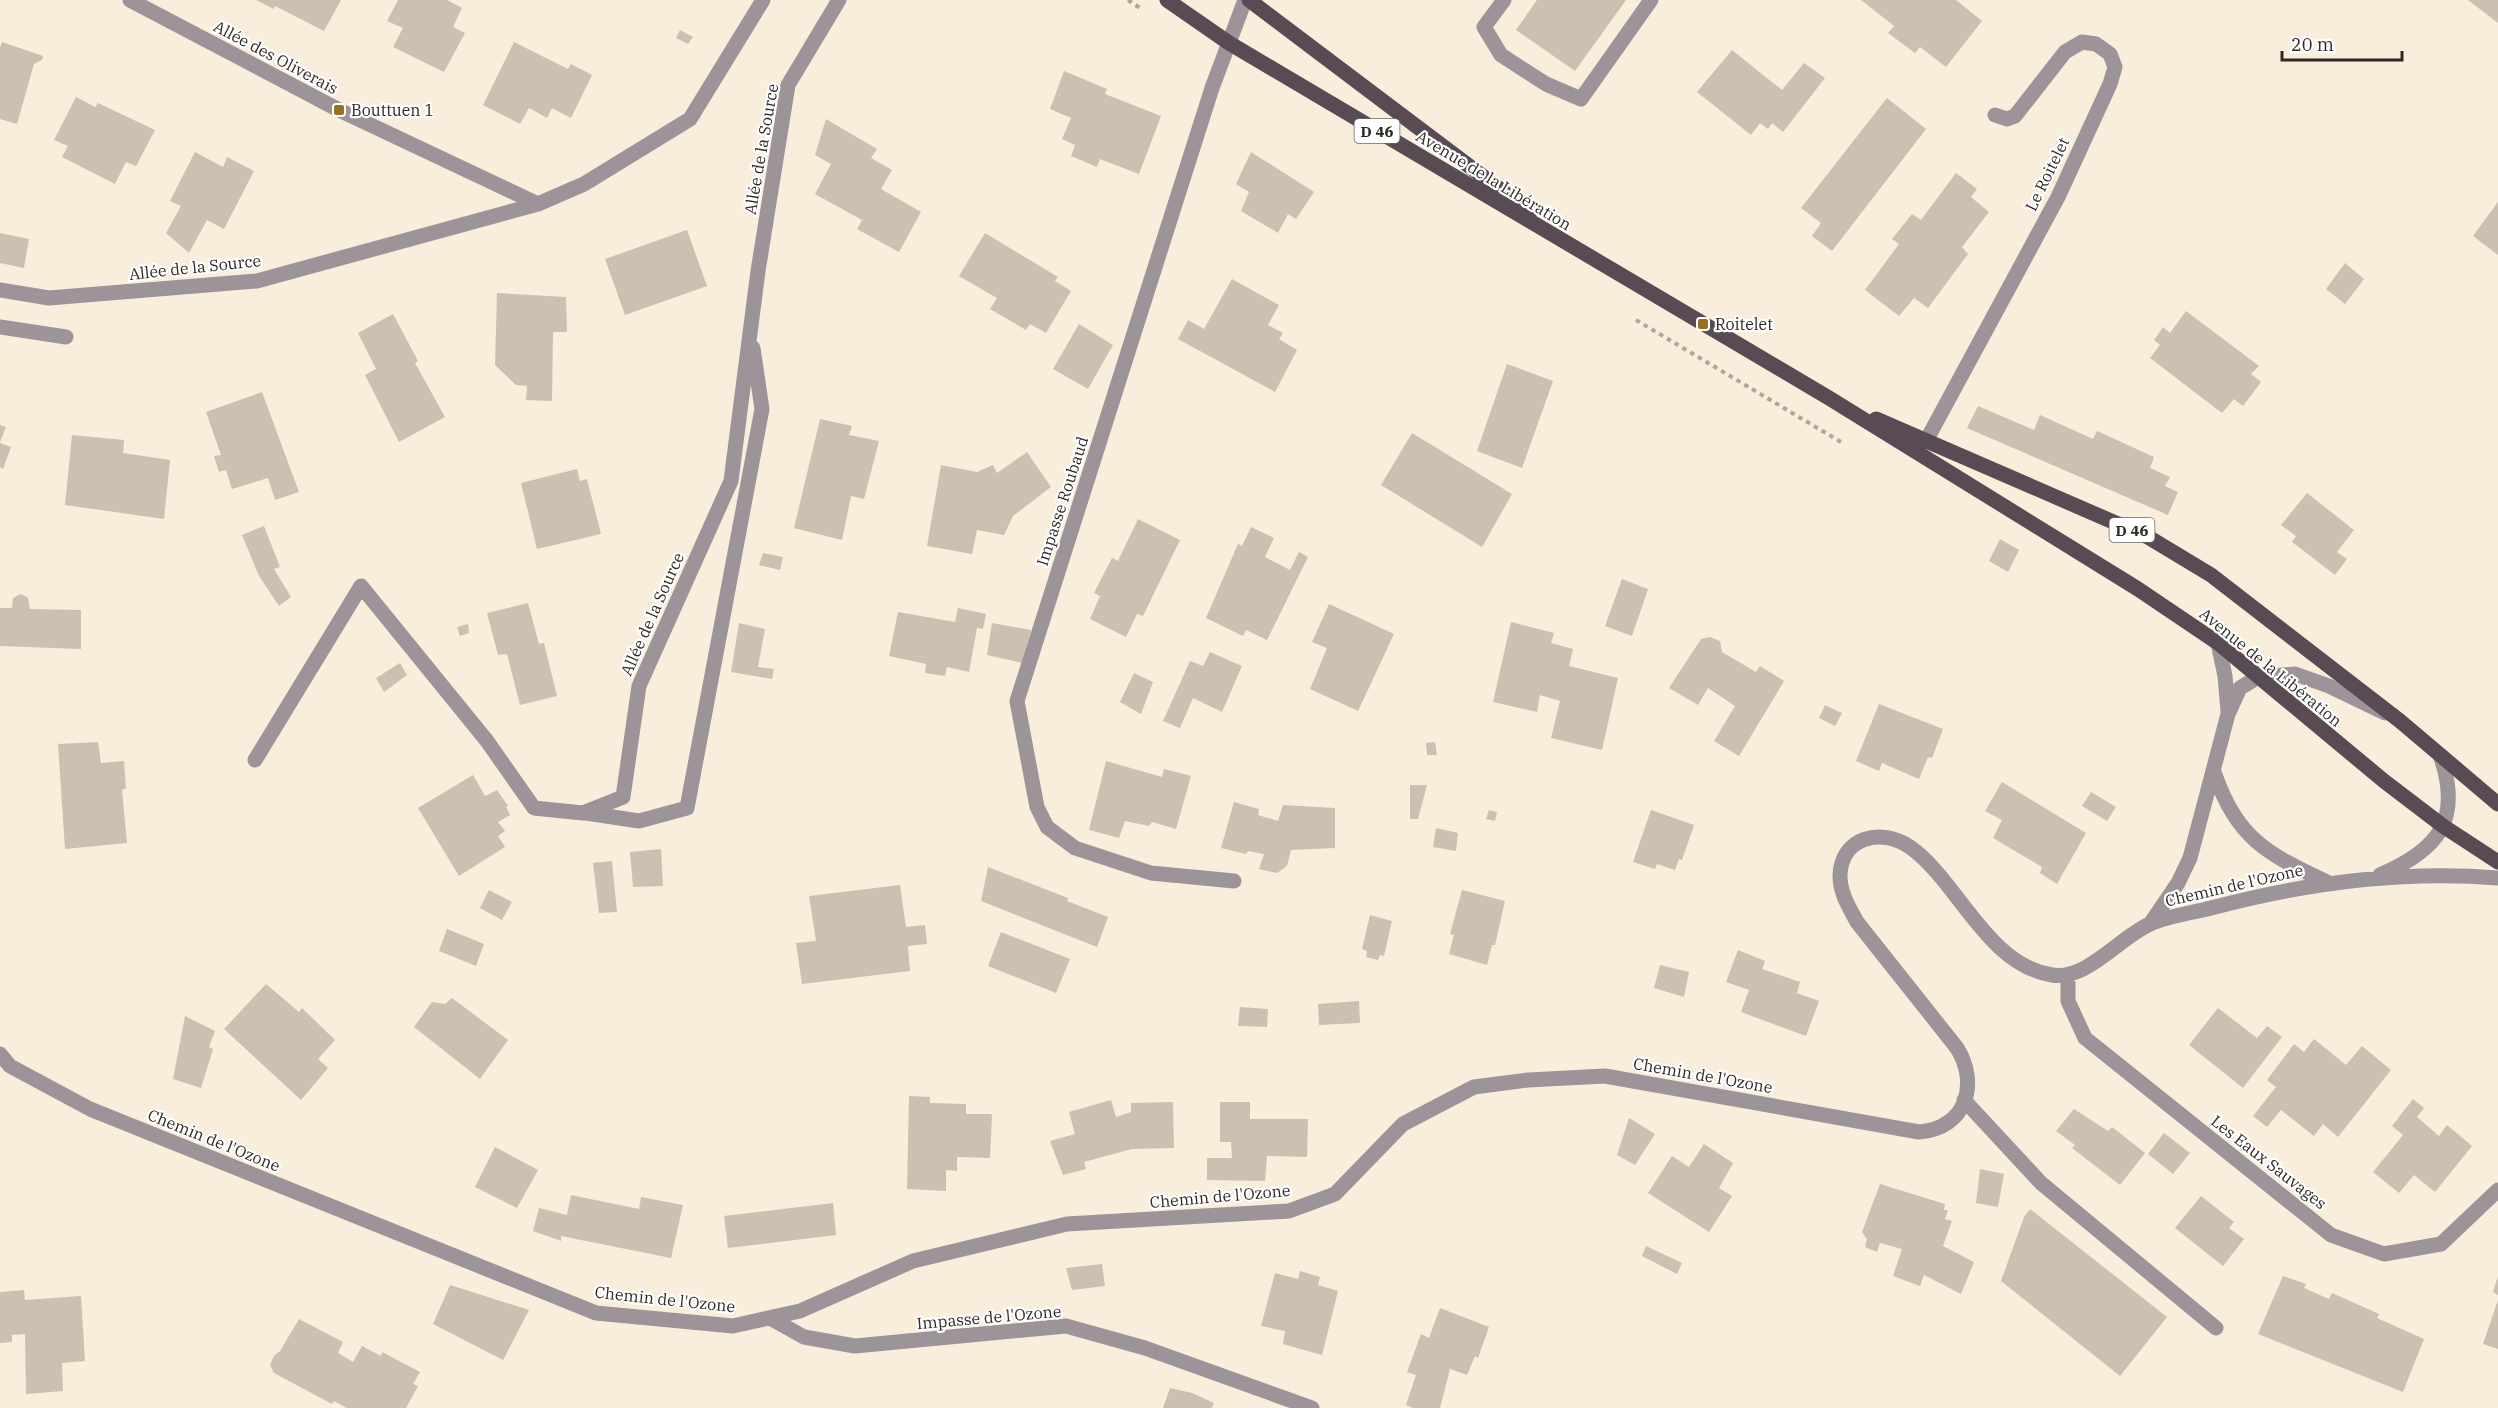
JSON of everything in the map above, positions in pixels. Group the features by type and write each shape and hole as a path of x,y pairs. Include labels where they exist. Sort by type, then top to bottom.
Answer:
{"main road":[{"name":"Avenue de la Libération","path":"1167,0 1229,43 1829,398 2138,590 2218,643 2443,826 2498,862"},
{"name":"Avenue de la Libération","path":"1247,0 1589,257"},
{"name":"Avenue de la Libération","path":"1829,398 2157,543 2211,575 2400,721 2498,804"}],"street":[{"name":"Allée des Oliverais","path":"130,0 339,110 538,204"},
{"name":"Allée de la Source","path":"0,290 49,298 257,281 538,204 584,184 690,119 763,0"},
{"name":"Allée de la Source","path":"255,760 361,586 487,741 534,808 583,813 623,797 639,686 730,481 750,330 788,85 839,0"},
{"name":"Impasse Roubaud","path":"1234,881 1151,873 1075,848 1047,827 1037,807 1017,701 1212,88 1247,0"},
{"path":"1504,0 1484,27 1501,55 1546,84 1581,99 1652,0"},
{"name":"Le Roitelet","path":"1926,441 2058,197 2110,84 2115,67 2110,54 2096,45 2082,42 2065,52 2015,116 2007,120 1995,115"},
{"path":"0,327 66,337"},
{"path":"583,813 639,821 687,808 762,409 750,330"},
{"name":"Chemin de l'Ozone","path":"2218,643 2225,676 2228,714"},
{"path":"2258,677 2295,674 2329,686 2400,721"},
{"name":"Chemin de l'Ozone","path":"2150,924 2178,883 2190,858 2228,714 2240,688 2258,677"},
{"path":"2440,755 2448,776 2443,826"},
{"name":"Chemin de l'Ozone","path":"2214,772 2226,805 2247,835 2295,867 2327,882"},
{"name":"Chemin de l'Ozone","path":"2375,877 2410,862 2428,846 2443,826"},
{"name":"Chemin de l'Ozone","path":"0,1054 10,1066 90,1109 596,1313 733,1326 800,1311 913,1261 1067,1224 1289,1211 1335,1194 1403,1124 1474,1087 1528,1080 1605,1076 1919,1132 1934,1131 1947,1125 1958,1116 1967,1089 1966,1063 1957,1048 1857,922 1847,904 1840,886 1840,869 1850,846 1872,837 1909,846 1986,934 2021,963 2041,973 2068,976 2150,924 2233,902 2327,882 2375,877 2498,878"},
{"name":"Les Eaux Sauvages","path":"2068,976 2068,1001 2085,1038 2331,1235 2384,1254 2441,1244 2498,1190"},
{"path":"1964,1100 2041,1184 2216,1328"},
{"name":"Impasse de l'Ozone","path":"770,1317 804,1337 855,1346 1066,1326 1145,1348 1312,1408"}],"building":[{"path":"256,0 341,0 324,31 275,6 274,9"},
{"path":"398,0 447,0 462,8 453,27 465,33 444,72 393,47 403,28 387,21"},
{"path":"1537,0 1626,0 1575,71 1516,30"},
{"path":"1861,0 1956,0 1982,21 1946,67 1920,47 1915,53 1888,33 1894,26"},
{"path":"2468,0 2498,0 2498,23"},
{"path":"680,30 693,37 688,44 676,38"},
{"path":"2,42 43,56 42,60 34,64 17,124 0,119 0,48"},
{"path":"514,42 568,69 571,64 592,75 571,118 552,108 547,118 529,108 520,124 483,105"},
{"path":"1732,50 1782,90 1804,63 1825,78 1783,132 1772,123 1768,129 1760,123 1751,135 1697,92"},
{"path":"1064,71 1107,89 1105,94 1161,116 1139,174 1100,159 1097,167 1071,156 1075,145 1062,139 1071,118 1050,109"},
{"path":"76,97 95,107 98,103 155,130 136,166 126,162 115,184 62,157 68,146 54,140"},
{"path":"1887,98 1926,129 1832,251 1812,236 1821,223 1801,208"},
{"path":"826,119 877,149 871,158 892,170 881,189 921,212 899,252 857,229 862,220 815,194 831,164 815,155"},
{"path":"195,152 223,167 227,157 254,171 224,229 207,220 189,253 166,233 181,206 170,201"},
{"path":"1251,152 1314,192 1296,219 1288,214 1278,233 1241,211 1249,192 1236,184"},
{"path":"1956,173 1977,189 1971,197 1989,212 1962,247 1968,254 1928,308 1914,298 1899,316 1865,290 1899,244 1892,239 1912,214 1921,220"},
{"path":"2498,202 2498,255 2473,236"},
{"path":"687,230 707,286 625,315 605,259"},
{"path":"0,233 29,239 24,268 0,263"},
{"path":"985,233 1058,277 1055,281 1071,291 1046,333 1030,324 1026,330 990,309 997,298 959,276"},
{"path":"2345,263 2364,279 2345,304 2326,289"},
{"path":"1232,279 1279,305 1268,325 1283,333 1279,339 1297,350 1275,392 1178,339 1188,320 1204,329"},
{"path":"497,293 566,297 567,332 553,332 552,401 526,400 527,386 516,385 495,365"},
{"path":"2186,311 2259,366 2251,374 2261,382 2243,406 2234,399 2222,413 2150,358 2160,345 2154,340 2163,327 2170,333"},
{"path":"393,314 418,361 415,363 445,417 399,442 365,375 376,369 358,333"},
{"path":"1079,324 1113,345 1088,389 1053,369"},
{"path":"1507,364 1553,381 1522,468 1477,451"},
{"path":"262,392 299,492 275,500 268,478 232,489 226,470 219,472 214,456 221,455 206,412"},
{"path":"1978,406 2034,430 2040,415 2093,439 2097,431 2154,457 2150,468 2170,477 2165,486 2178,492 2168,515 1967,428"},
{"path":"820,419 852,426 849,435 879,441 864,499 851,496 842,540 794,528"},
{"path":"0,425 6,427 0,442"},
{"path":"1412,433 1512,494 1482,547 1381,485"},
{"path":"72,435 124,440 123,453 170,460 164,519 65,505"},
{"path":"0,443 11,447 3,469 0,467"},
{"path":"1027,452 1051,487 1013,516 1004,535 977,530 972,554 927,546 941,465 977,472 993,465 997,473"},
{"path":"577,469 580,481 587,479 601,534 537,549 521,483"},
{"path":"2307,493 2354,530 2337,552 2347,559 2335,575 2292,542 2296,536 2281,525"},
{"path":"1138,519 1180,540 1143,616 1137,614 1126,637 1090,619 1100,596 1094,593 1112,558 1118,561"},
{"path":"264,526 280,567 274,569 291,597 279,606 259,576 242,535"},
{"path":"1251,527 1274,538 1265,557 1290,570 1299,552 1308,557 1267,640 1246,630 1243,636 1206,618 1238,544 1242,546"},
{"path":"2000,539 2019,550 2008,572 1989,561"},
{"path":"763,553 783,557 780,570 759,565"},
{"path":"1622,579 1648,589 1632,636 1605,626"},
{"path":"21,594 28,598 30,609 81,610 81,649 0,646 0,608 12,608 13,598"},
{"path":"528,603 539,644 544,643 557,696 520,705 507,654 498,655 487,613"},
{"path":"1329,604 1394,634 1358,711 1310,689 1327,648 1312,642"},
{"path":"958,608 986,614 983,629 977,628 969,672 947,667 945,676 925,673 926,664 889,656 898,612 955,622"},
{"path":"1511,622 1554,633 1551,643 1573,649 1569,666 1618,678 1602,750 1551,738 1560,701 1540,695 1537,712 1493,702"},
{"path":"739,623 765,629 758,667 774,669 772,679 731,672"},
{"path":"992,623 1031,630 1022,663 987,655"},
{"path":"468,624 469,633 460,636 457,627"},
{"path":"1710,637 1720,641 1722,652 1756,672 1760,666 1784,681 1739,756 1714,741 1735,706 1708,688 1698,705 1669,688 1701,639"},
{"path":"1210,652 1242,666 1222,712 1193,698 1180,728 1163,721 1190,661 1203,666"},
{"path":"400,663 407,675 384,692 376,678"},
{"path":"1134,673 1153,682 1141,714 1120,702"},
{"path":"1879,704 1943,729 1932,758 1928,757 1919,779 1882,763 1879,771 1856,761"},
{"path":"1825,705 1842,713 1835,726 1819,718"},
{"path":"98,742 101,763 124,761 126,788 122,790 127,843 65,849 58,744"},
{"path":"1435,742 1437,755 1427,755 1426,743"},
{"path":"1106,761 1162,777 1164,769 1191,776 1176,829 1152,822 1149,826 1125,821 1119,838 1089,830"},
{"path":"473,775 485,796 497,790 508,806 506,807 510,815 498,822 505,831 498,836 505,847 459,876 418,808"},
{"path":"2002,782 2086,833 2057,884 2040,873 2042,867 1993,838 2002,820 1985,811"},
{"path":"1410,785 1427,785 1418,819 1410,819"},
{"path":"2091,792 2116,807 2107,821 2082,806"},
{"path":"1234,802 1259,809 1258,815 1278,821 1283,805 1335,808 1335,848 1291,850 1287,866 1277,873 1259,869 1264,854 1248,851 1246,854 1221,848"},
{"path":"1489,810 1497,812 1495,821 1486,819"},
{"path":"1651,810 1694,825 1682,860 1679,859 1675,870 1657,864 1655,869 1633,862"},
{"path":"1436,828 1458,833 1456,851 1433,847"},
{"path":"661,849 663,886 633,887 630,852"},
{"path":"612,861 617,912 599,913 593,863"},
{"path":"988,867 1068,898 1067,901 1108,917 1097,947 981,901"},
{"path":"900,885 906,927 925,925 927,944 908,946 910,971 802,984 796,943 816,941 809,896"},
{"path":"489,890 512,902 502,920 480,908"},
{"path":"1462,890 1505,901 1495,945 1492,945 1487,965 1449,954 1454,935 1450,934"},
{"path":"1370,915 1392,921 1384,956 1380,955 1378,960 1366,957 1367,951 1362,949"},
{"path":"447,929 484,944 476,966 439,951"},
{"path":"1001,932 1070,959 1056,993 988,966"},
{"path":"1738,950 1765,961 1762,969 1800,982 1797,993 1819,1001 1806,1036 1741,1012 1749,990 1726,982"},
{"path":"1660,965 1689,972 1684,997 1654,988"},
{"path":"266,984 299,1012 302,1008 335,1040 318,1059 328,1068 301,1100 224,1029"},
{"path":"452,998 508,1040 480,1079 414,1027 432,1002 445,1004"},
{"path":"1359,1001 1360,1023 1319,1025 1318,1004"},
{"path":"1240,1007 1268,1009 1267,1027 1238,1026"},
{"path":"2218,1008 2257,1038 2267,1026 2282,1037 2243,1088 2189,1045"},
{"path":"185,1016 215,1031 209,1047 213,1049 201,1088 173,1079"},
{"path":"2314,1039 2346,1065 2362,1046 2391,1070 2338,1137 2323,1124 2314,1136 2281,1110 2267,1127 2253,1116 2276,1087 2267,1080 2294,1044 2304,1052"},
{"path":"909,1096 930,1097 930,1103 966,1104 966,1114 992,1114 990,1158 957,1157 957,1171 946,1170 946,1191 907,1189"},
{"path":"2413,1099 2424,1108 2417,1117 2439,1136 2447,1125 2472,1146 2435,1192 2414,1175 2399,1193 2373,1172 2403,1135 2392,1126"},
{"path":"1111,1100 1116,1117 1131,1112 1131,1103 1173,1102 1174,1148 1132,1149 1084,1162 1086,1169 1063,1175 1050,1141 1075,1134 1069,1112"},
{"path":"1220,1102 1250,1102 1250,1119 1308,1119 1307,1157 1267,1156 1265,1181 1207,1180 1207,1158 1232,1158 1231,1142 1220,1142"},
{"path":"2074,1109 2108,1131 2112,1127 2145,1153 2120,1185 2072,1148 2075,1145 2056,1131"},
{"path":"1629,1118 1655,1134 1635,1165 1617,1155"},
{"path":"2164,1133 2190,1153 2173,1174 2148,1154"},
{"path":"1704,1144 1733,1163 1719,1188 1732,1196 1709,1232 1648,1193 1672,1156 1689,1167"},
{"path":"495,1147 538,1170 517,1208 475,1187"},
{"path":"1980,1169 2004,1174 1998,1207 1976,1203"},
{"path":"1880,1184 1945,1204 1944,1210 1948,1210 1945,1219 1952,1221 1943,1246 1974,1262 1961,1294 1924,1275 1920,1286 1893,1276 1902,1249 1880,1243 1877,1252 1865,1247 1867,1239 1862,1232"},
{"path":"571,1195 639,1209 641,1197 683,1205 671,1258 561,1236 561,1241 533,1231 539,1208 567,1215"},
{"path":"2201,1196 2234,1222 2229,1228 2244,1239 2223,1266 2175,1228"},
{"path":"833,1203 836,1235 728,1248 724,1216"},
{"path":"2030,1209 2167,1317 2120,1376 2001,1281 2024,1217"},
{"path":"1646,1246 1682,1263 1677,1274 1642,1256"},
{"path":"1102,1264 1105,1286 1072,1290 1066,1268"},
{"path":"1300,1271 1320,1277 1318,1285 1338,1291 1322,1355 1283,1344 1285,1331 1261,1326 1275,1273 1298,1279"},
{"path":"2283,1276 2306,1284 2304,1288 2329,1299 2332,1293 2379,1314 2377,1318 2424,1339 2403,1392 2258,1334"},
{"path":"2498,1276 2498,1295 2493,1292"},
{"path":"450,1285 529,1310 503,1360 433,1324"},
{"path":"24,1290 25,1300 81,1296 85,1361 62,1363 63,1391 26,1394 25,1334 12,1335 12,1342 0,1343 0,1292"},
{"path":"2498,1300 2498,1349 2483,1344"},
{"path":"1440,1308 1489,1327 1478,1358 1475,1356 1467,1375 1450,1369 1440,1408 1413,1408 1406,1405 1416,1375 1407,1372 1421,1334 1429,1338"},
{"path":"299,1319 343,1342 338,1353 353,1362 362,1346 381,1356 382,1352 420,1372 413,1384 418,1386 406,1408 347,1408 334,1401 332,1404 274,1373 270,1365 274,1356 280,1351"},
{"path":"1170,1388 1192,1393 1214,1403 1212,1408 1163,1408"}],"place":[{"name":"Bouttuen 1","path":"339,110"},
{"name":"Roitelet","path":"1703,324"}]}
